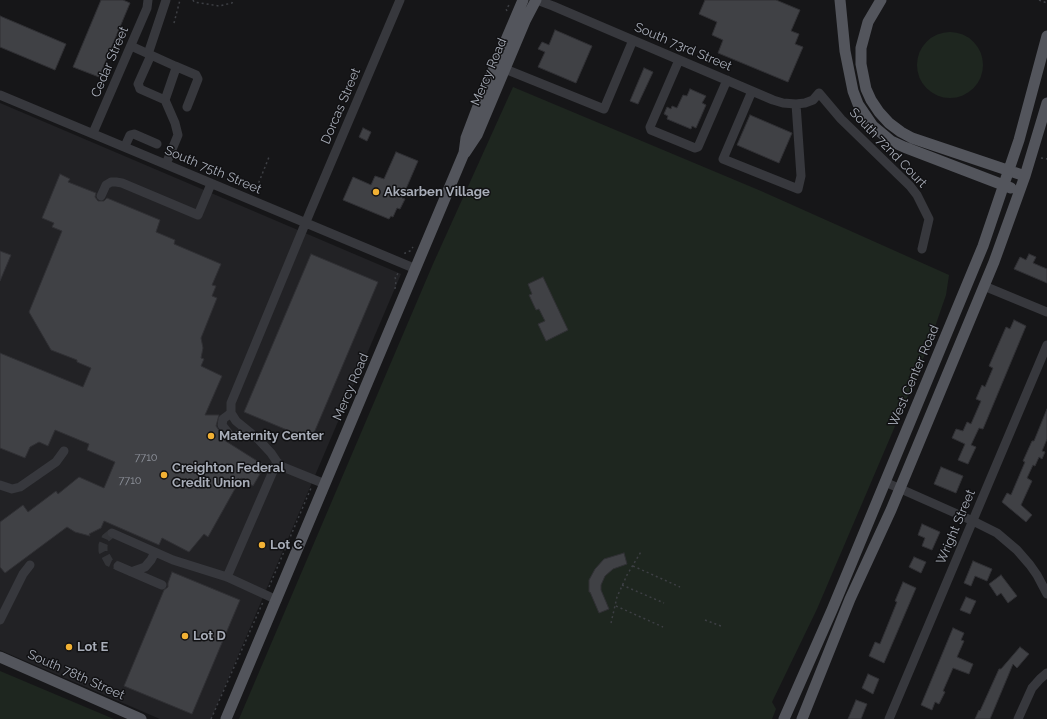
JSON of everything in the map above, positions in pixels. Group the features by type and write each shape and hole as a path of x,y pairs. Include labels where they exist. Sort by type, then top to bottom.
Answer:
{"main road":[{"name":"Mercy Road","path":"226,719 464,153 466,138 480,101 523,0"},
{"name":"Mercy Road","path":"464,153 471,146 477,136 525,21 536,0"},
{"path":"840,0 846,58 853,91 858,104 873,126 891,140 904,147 1020,191"},
{"path":"881,0 868,22 861,48 861,64 866,89 879,112 889,123 912,138 1009,172 1025,176"},
{"name":"West Center Road","path":"784,719 832,610 983,246 1005,185 1031,100 1047,36"},
{"path":"802,719 850,599 901,488 984,286 1020,191 1047,103"},
{"name":"South 78th Street","path":"0,657 141,719"}],"street":[{"name":"Cedar Street","path":"93,133 147,8 148,0"},
{"path":"165,100 140,89 138,84 150,54 166,0"},
{"name":"Dorcas Street","path":"245,429 239,435 233,436 229,434 222,425 223,419 231,413 231,403 400,0"},
{"name":"South 73rd Street","path":"536,0 773,100 783,103 805,103 813,100 819,93"},
{"path":"505,69 604,109 633,40"},
{"path":"131,46 196,75 198,79 187,107"},
{"path":"679,60 650,128 651,130 670,138 696,148 698,147 727,80"},
{"path":"166,164 178,135 175,123 165,100 176,68 175,66"},
{"path":"752,91 723,159 798,189 801,176 796,104"},
{"name":"South 72nd Court","path":"819,93 841,119 910,186 917,195 928,219 922,249"},
{"name":"South 75th Street","path":"0,95 416,269"},
{"path":"125,146 130,135 134,134 157,144"},
{"path":"101,196 106,185 111,182 122,183 198,215 211,184"},
{"path":"984,286 1047,312"},
{"name":"Wright Street","path":"889,719 1047,345"},
{"path":"231,413 236,421 258,439 283,467 325,484"},
{"path":"0,485 12,488 20,487 56,462 64,451"},
{"path":"227,577 277,462"},
{"path":"885,482 997,533 1017,550 1034,570 1047,594"},
{"path":"112,534 173,560 227,577 277,600"},
{"path":"131,572 145,567 155,552"},
{"path":"0,620 23,574 30,566"},
{"path":"118,566 162,585"},
{"path":"1018,719 1032,688 1047,673"}],"path":[{"path":"174,23 180,0"},
{"path":"193,0 194,2 219,6 232,3 234,0"},
{"path":"1039,0 1047,3"},
{"path":"252,200 269,157"},
{"path":"1039,158 1047,159"},
{"path":"611,623 617,597 642,550"},
{"path":"633,566 680,586"},
{"path":"622,586 664,603"},
{"path":"211,719 266,595"},
{"path":"616,606 664,627"},
{"path":"705,620 721,626"}],"shaded area":[{"path":"943,32 957,32 969,37 978,46 983,58 981,78 974,89 957,98 943,98 931,93 922,84 917,72 917,58 922,46 931,37"},
{"path":"513,87 761,191 949,275 946,295 929,344 817,609 772,702 776,709 772,719 239,719 433,264"},
{"path":"0,103 401,274 211,719 160,719 0,650"},
{"path":"0,671 109,717 114,719 0,719"}],"building":[{"path":"101,0 123,0 130,3 99,77 73,67"},
{"path":"705,0 776,0 800,10 791,31 799,34 795,44 803,47 788,82 718,53 723,40 712,35 717,22 699,14"},
{"path":"0,16 66,44 55,70 0,47"},
{"path":"555,30 592,46 576,83 538,67 545,52 538,49 542,42 549,45"},
{"path":"644,68 653,72 638,104 630,101"},
{"path":"690,89 706,96 702,103 706,105 696,128 692,126 691,129 667,119 668,116 664,114 667,107 671,109 672,106 677,108 683,95 687,96"},
{"path":"750,115 792,133 779,163 737,145"},
{"path":"363,128 371,132 367,141 359,137"},
{"name":"Aksarben Village","path":"396,152 418,161 402,198 405,199 400,209 397,208 393,217 391,216 389,219 343,200 353,177 371,185 375,176 384,179"},
{"path":"60,174 70,179 68,182 96,193 95,197 98,201 104,201 107,198 160,220 156,232 175,240 174,244 221,264 212,285 216,286 212,296 217,298 201,338 203,348 201,358 204,359 201,366 222,376 205,415 219,415 216,426 225,439 224,440 262,464 261,465 264,467 253,486 241,478 208,537 204,534 189,552 162,538 159,545 104,521 101,528 89,534 90,536 75,532 67,527 5,573 0,567 0,522 23,505 28,512 56,491 58,494 79,477 104,488 115,462 87,450 89,444 55,430 48,446 39,442 30,447 25,458 0,448 0,353 83,387 91,368 77,362 77,360 51,350 29,312 62,231 52,227 54,223 42,218"},
{"path":"0,251 11,255 0,281"},
{"path":"311,254 378,282 311,440 244,412"},
{"path":"1029,254 1036,257 1033,263 1047,269 1047,283 1014,269 1020,257 1026,260"},
{"path":"543,277 568,330 546,341 538,324 545,321 539,309 536,310 529,295 532,294 528,284"},
{"path":"1014,320 1026,326 983,429 979,428 971,445 976,447 968,464 958,460 965,444 952,438 956,429 963,431 967,422 971,424 981,401 976,399 982,385 985,387 993,368 989,366 1006,327 1010,329"},
{"path":"1047,409 1047,439 1042,451 1045,452 1042,459 1039,457 1035,466 1033,465 1027,478 1032,481 1021,505 1032,515 1026,522 1002,502 1007,493 1011,495 1025,462 1023,461 1032,441 1034,441"},
{"path":"941,467 963,476 956,493 934,484"},
{"path":"922,524 940,532 932,550 922,546 925,538 918,535"},
{"path":"624,553 627,564 613,569 605,576 601,585 601,590 609,609 599,613 589,592 589,580 595,569 604,559"},
{"path":"914,557 926,562 921,573 909,567"},
{"path":"973,561 992,569 987,581 975,576 971,586 964,583"},
{"name":"Lot D","path":"172,572 240,600 192,714 124,686 164,590 168,587"},
{"path":"1001,575 1017,596 1008,603 1001,593 997,596 989,584"},
{"path":"903,582 916,588 884,663 869,656 875,642 880,644 897,602 895,601"},
{"path":"966,597 976,601 970,614 960,610"},
{"path":"953,628 964,633 961,640 964,641 957,657 973,664 969,674 953,668 943,691 945,692 939,704 935,702 932,710 921,705"},
{"path":"1020,647 1029,654 1017,668 1013,664 990,719 975,719 999,669 1001,669"},
{"path":"868,674 879,679 873,694 862,688"},
{"path":"856,700 867,704 861,719 848,719"}],"tunnel":[{"path":"112,533 106,538 103,545 103,551 109,562 118,566"}],"place":[{"name":"Aksarben Village","path":"376,192"},
{"name":"Maternity Center","path":"211,436"},
{"name":"Creighton Federal Credit Union","path":"164,475"},
{"name":"Lot C","path":"262,545"},
{"name":"Lot D","path":"185,636"},
{"name":"Lot E","path":"69,647"}]}
